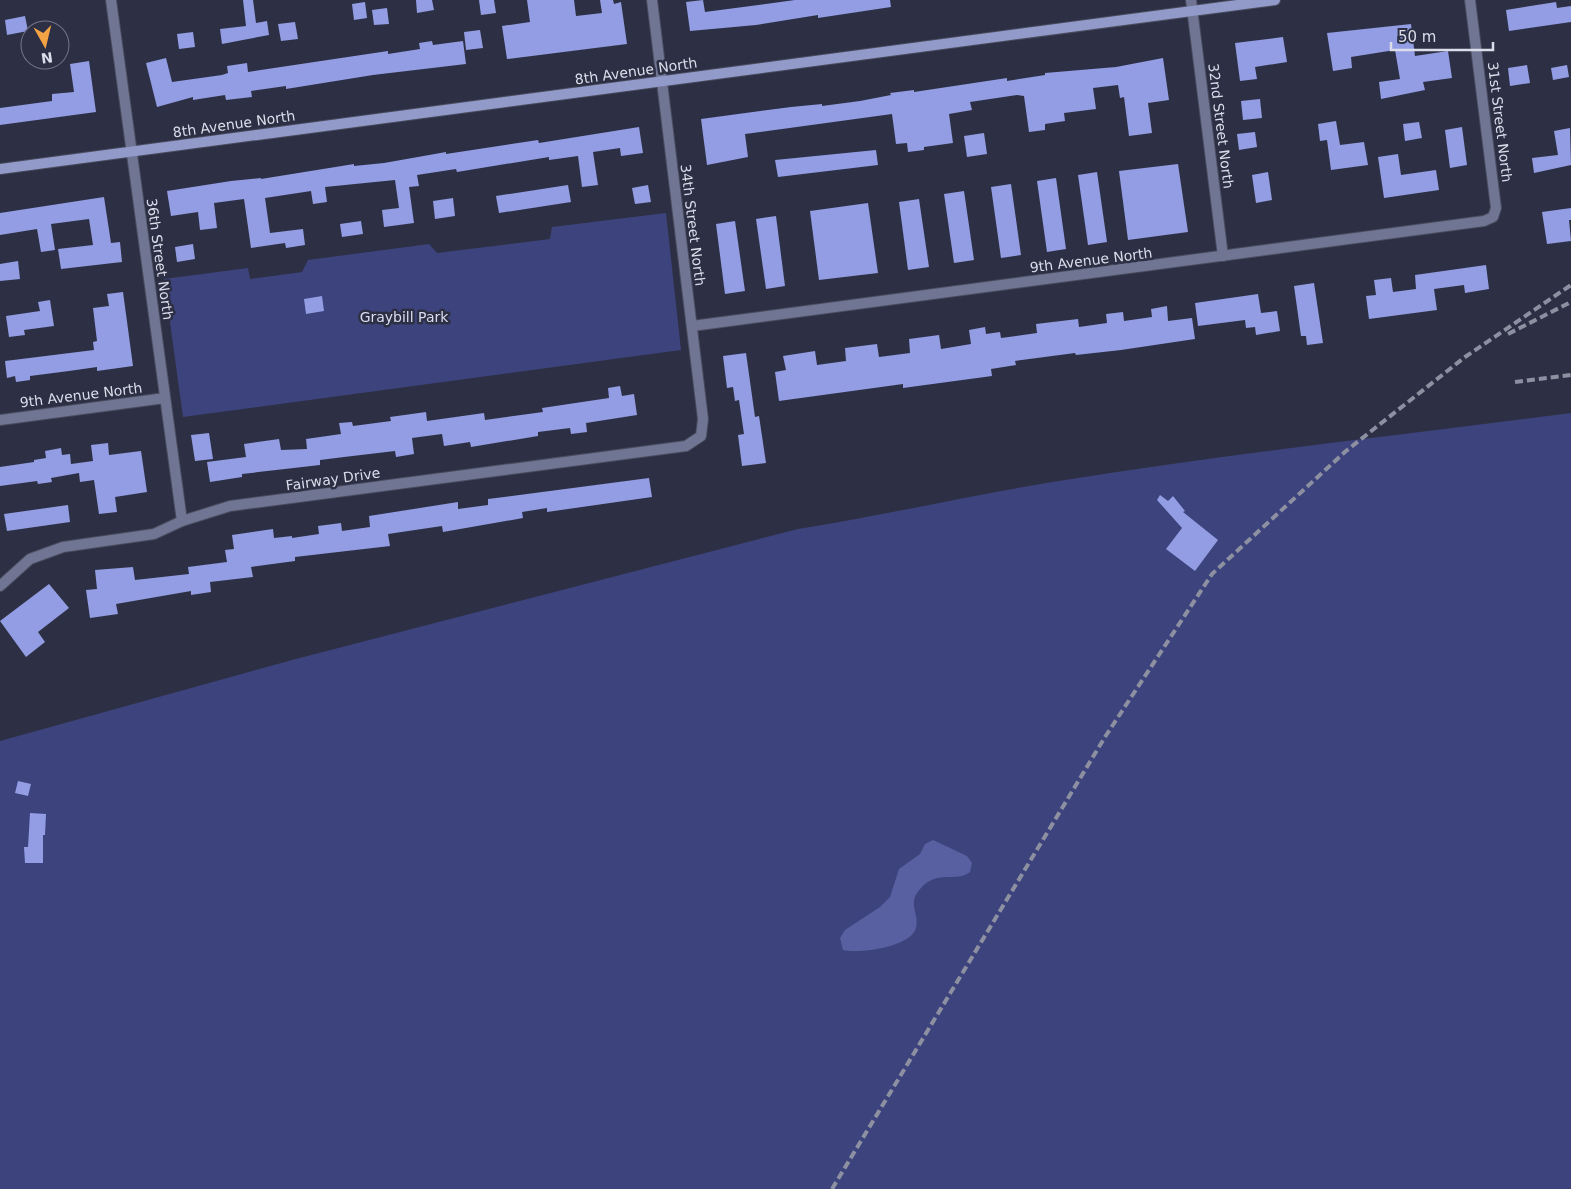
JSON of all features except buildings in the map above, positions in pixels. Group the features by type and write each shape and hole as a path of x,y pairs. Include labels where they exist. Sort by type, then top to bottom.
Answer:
{"street":[{"name":"36th Street North","path":"111,0 182,521"},
{"name":"34th Street North","path":"652,0 703,420 700,436 686,446"},
{"name":"32nd Street North","path":"1191,0 1224,256"},
{"name":"8th Avenue North","path":"0,169 1275,0"},
{"name":"31st Street North","path":"1470,0 1496,208 1492,217"},
{"name":"9th Avenue North","path":"692,326 1484,221 1492,217"},
{"name":"9th Avenue North","path":"0,420 165,398"},
{"name":"Fairway Drive","path":"0,586 30,559 63,547 154,534 182,521 230,506 686,446"}],"green space":[{"name":"Graybill Park","path":"666,213 681,350 183,417 164,279 248,268 250,279 302,272 308,260 429,244 437,253 550,239 552,227"},
{"path":"1571,413 1571,1189 0,1189 0,741 292,660 798,529 1128,470"}],"shaded area":[{"path":"933,840 967,856 972,863 970,872 959,876 940,877 927,882 921,888 914,899 916,928 912,935 905,940 884,948 872,950 843,950 840,938 845,930 880,907 890,897 899,869 920,854 925,844"}],"railway":[{"path":"832,1189 1105,737 1212,574 1346,451 1465,357 1571,285"},
{"path":"1508,334 1571,302"},
{"path":"1515,382 1571,375"}]}
